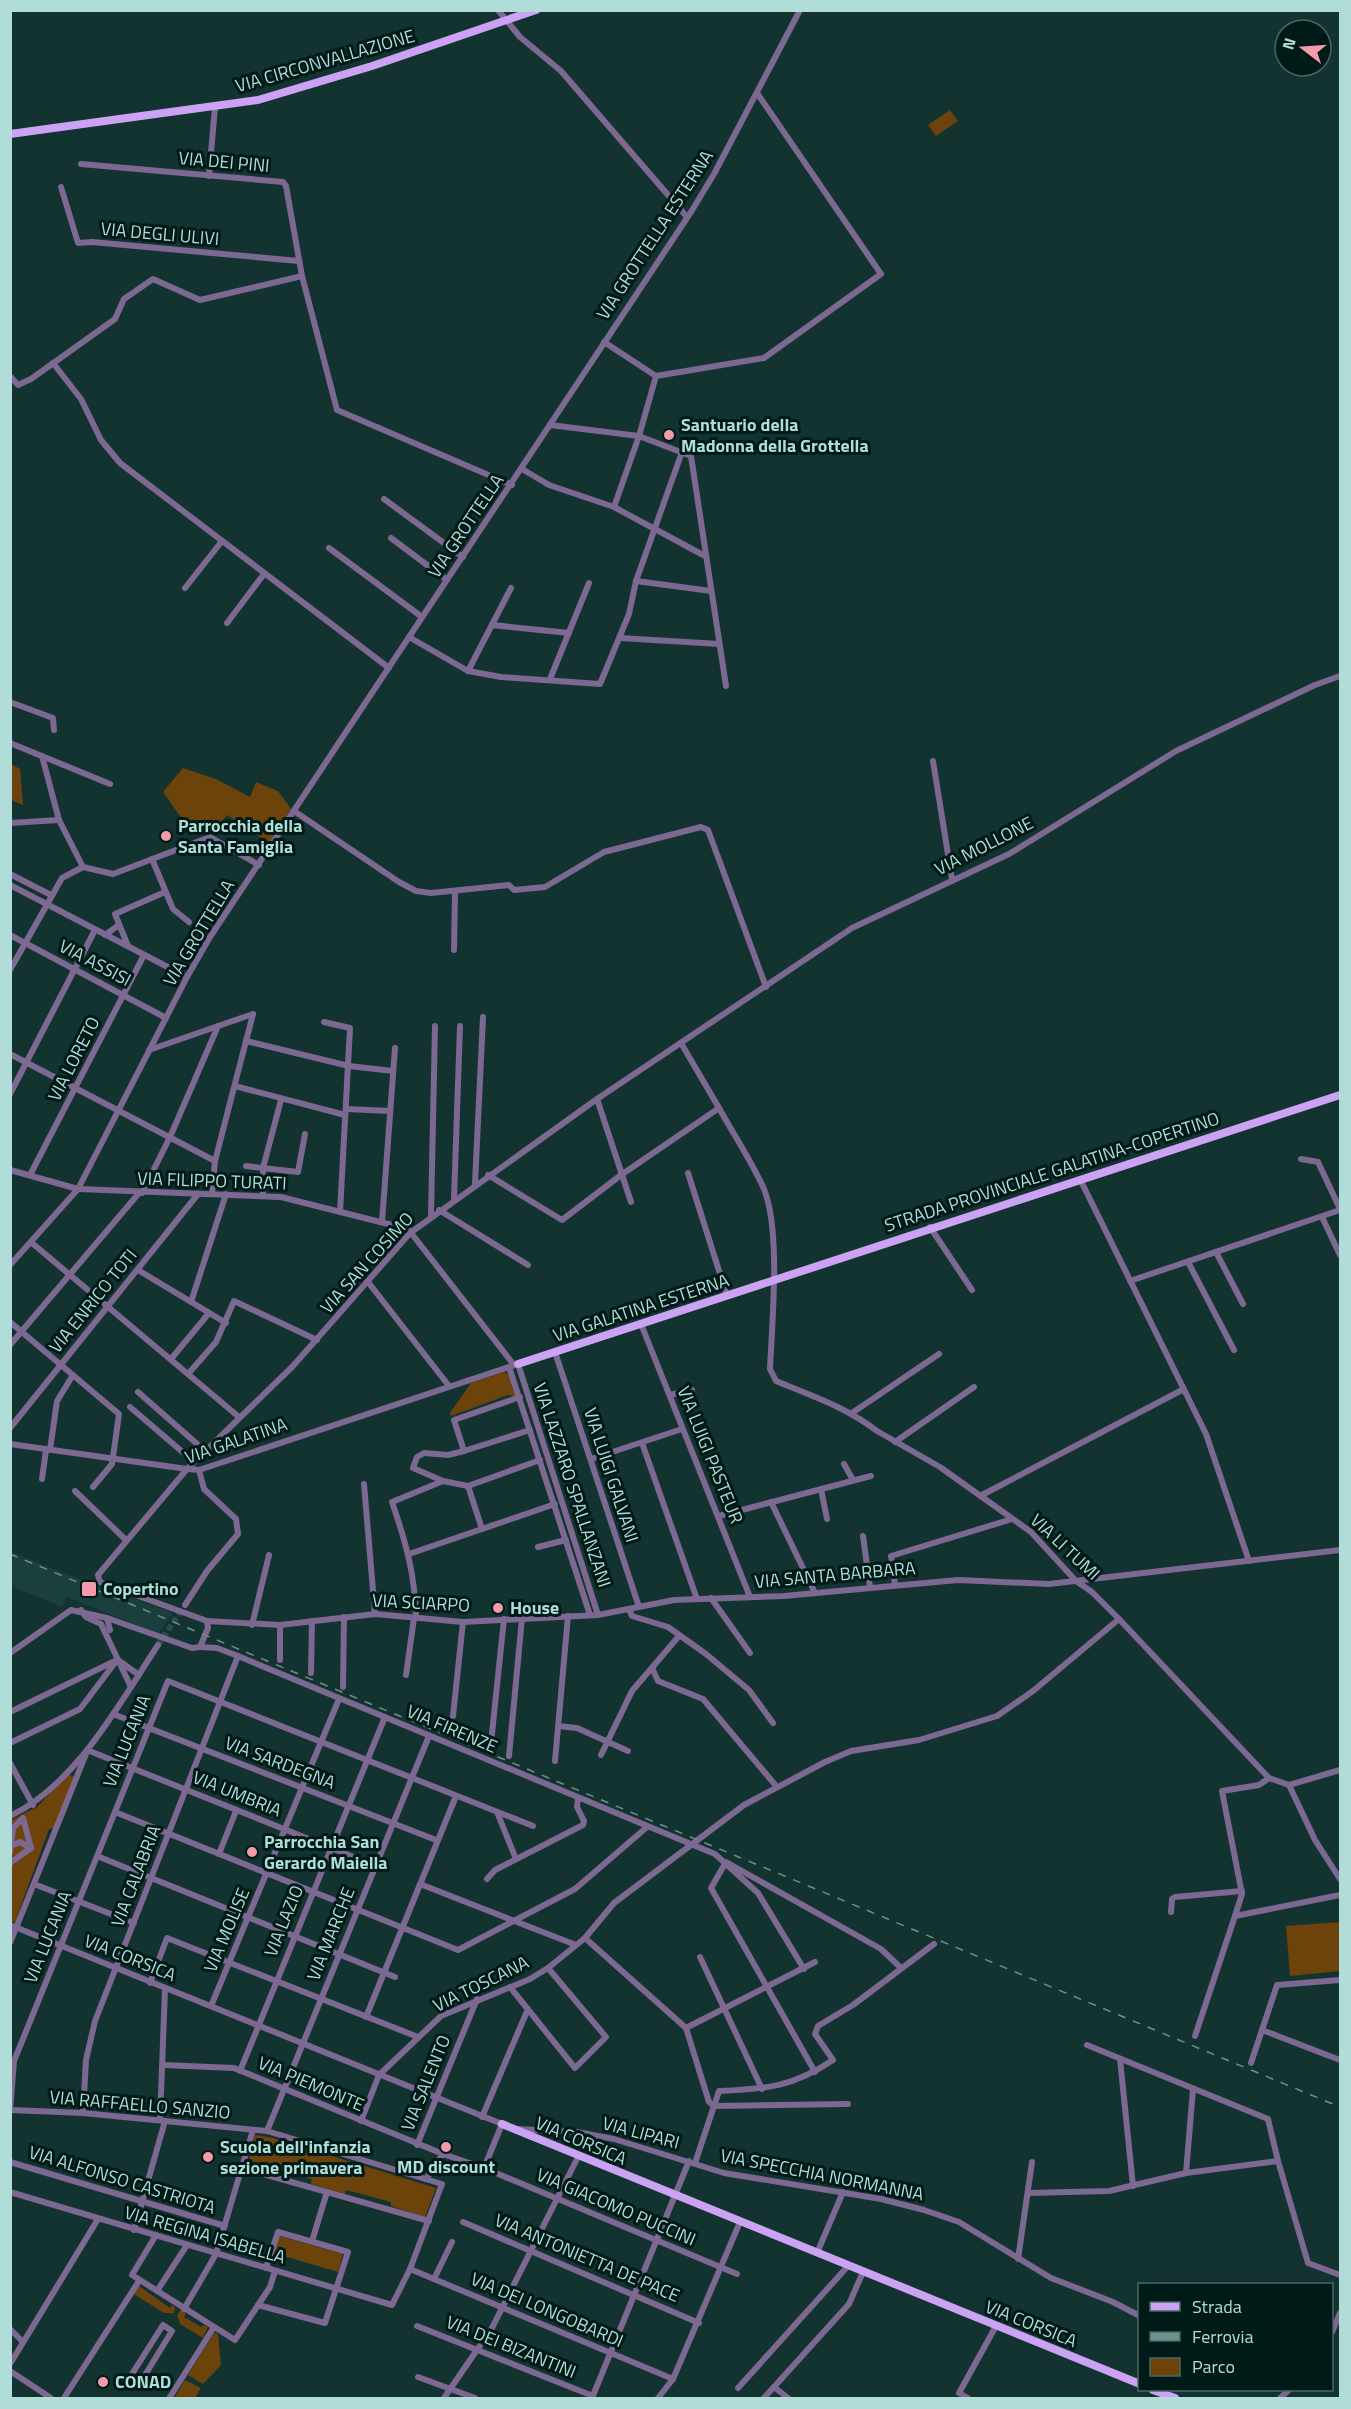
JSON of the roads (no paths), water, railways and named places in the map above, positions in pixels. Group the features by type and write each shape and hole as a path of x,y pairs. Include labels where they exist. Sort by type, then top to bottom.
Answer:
{"main road":[{"name":"VIA CIRCONVALLAZIONE","path":"10,135 258,100 312,85 536,10"},
{"name":"STRADA PROVINCIALE GALATINA-COPERTINO","path":"774,1280 930,1227 1341,1095"},
{"name":"VIA GALATINA ESTERNA","path":"514,1365 774,1280"},
{"name":"VIA CORSICA","path":"502,2124 675,2197 1138,2383"},
{"path":"1156,2391 1175,2398"}],"street":[{"path":"498,10 520,37 561,71 687,217"},
{"name":"VIA GROTTELLA ESTERNA","path":"522,469 714,174 800,10"},
{"path":"604,342 656,376 764,358 881,274 757,93"},
{"path":"209,176 215,107"},
{"name":"VIA DEI PINI","path":"81,164 283,182 286,186 299,261"},
{"name":"VIA DEGLI ULIVI","path":"61,187 78,243 92,242 299,261"},
{"path":"299,261 337,410 512,484"},
{"path":"10,376 18,385 21,385 115,319 124,299 153,279 200,300 302,276"},
{"path":"53,363 81,399 101,440 120,463 388,668"},
{"path":"614,507 639,436 656,376"},
{"path":"550,425 639,436 691,456 726,686"},
{"path":"409,638 468,671 501,677 600,684 629,614 636,581 682,452"},
{"path":"522,469 549,485 614,507 705,556"},
{"name":"VIA GROTTELLA","path":"10,1265 13,1258 32,1243 78,1189 187,977 388,668 522,469"},
{"path":"384,499 463,557"},
{"path":"391,538 447,580"},
{"path":"185,588 222,541"},
{"path":"329,548 422,617"},
{"path":"227,623 264,574"},
{"path":"636,581 711,591"},
{"path":"550,679 589,583"},
{"path":"468,671 511,588"},
{"path":"492,625 569,633"},
{"path":"620,638 719,644"},
{"name":"VIA MOLLONE","path":"681,1043 852,928 1009,854 1176,751 1316,685 1341,676"},
{"path":"10,702 53,718 54,730"},
{"path":"10,743 110,784"},
{"path":"42,756 59,820 83,867"},
{"path":"933,761 952,879"},
{"path":"294,811 371,864 416,891 454,891 509,885 514,890 545,887 604,852 701,827 708,830 766,987"},
{"path":"11,825 59,820"},
{"path":"10,970 62,878 83,867 113,874 210,837 259,865"},
{"path":"152,859 173,909 189,922"},
{"path":"10,874 51,895"},
{"path":"10,885 187,977"},
{"path":"454,891 454,950"},
{"path":"128,947 115,914 165,892"},
{"path":"105,935 119,925"},
{"path":"10,1094 95,930"},
{"name":"VIA ASSISI","path":"10,935 166,1018"},
{"name":"VIA LORETO","path":"30,1175 144,955"},
{"path":"149,1050 253,1014 215,1161 212,1194"},
{"path":"475,1184 483,1017"},
{"path":"324,1022 350,1028 340,1212"},
{"path":"10,1345 141,1193 170,1137 218,1026"},
{"path":"431,1215 435,1026"},
{"path":"454,1199 460,1026"},
{"path":"246,1041 349,1066 393,1071"},
{"path":"681,1043 764,1190 770,1211 774,1280"},
{"name":"VIA SAN COSIMO","path":"187,1469 317,1340 410,1233 475,1184 681,1043"},
{"path":"382,1222 395,1048"},
{"path":"10,1054 215,1161"},
{"path":"235,1086 280,1100 345,1112 390,1111"},
{"path":"597,1099 631,1202"},
{"path":"263,1195 263,1168 280,1100"},
{"path":"488,1175 562,1220 621,1175 719,1108"},
{"path":"246,1166 298,1172 305,1134"},
{"path":"1130,1281 1341,1210 1318,1162 1301,1159"},
{"name":"VIA FILIPPO TURATI","path":"10,1170 78,1189 141,1193 263,1195 294,1199 408,1229 410,1233"},
{"path":"688,1173 727,1296"},
{"path":"1080,1179 1182,1390 1206,1434 1249,1561"},
{"name":"VIA ENRICO TOTI","path":"10,1428 198,1194"},
{"path":"190,1302 226,1194"},
{"path":"439,1210 528,1265"},
{"path":"1322,1217 1341,1255"},
{"path":"930,1227 972,1290"},
{"path":"410,1233 514,1365"},
{"path":"32,1243 239,1417"},
{"path":"1216,1252 1243,1304"},
{"path":"1188,1262 1233,1350"},
{"path":"138,1270 226,1323"},
{"name":"VIA LI TUMI","path":"774,1280 772,1375 776,1381 829,1401 852,1413 982,1495 1031,1532 1076,1581 1092,1592 1119,1619 1269,1778 1289,1785"},
{"path":"368,1282 449,1386"},
{"path":"188,1374 216,1342 234,1301 317,1340"},
{"path":"171,1359 209,1313"},
{"path":"10,1322 119,1414 112,1464 93,1487"},
{"name":"VIA LUIGI PASTEUR","path":"641,1324 682,1429 720,1516 750,1597"},
{"name":"VIA LUIGI GALVANI","path":"555,1352 639,1607"},
{"path":"852,1413 939,1354"},
{"name":"VIA GALATINA","path":"207,1622 100,1582 98,1575 187,1469 199,1470 514,1365"},
{"name":"VIA LAZZARO SPALLANZANI","path":"514,1365 520,1397 530,1430 590,1615"},
{"name":"VIA LAZZARO SPALLANZANI","path":"514,1365 598,1615"},
{"path":"42,1479 57,1401 73,1375"},
{"path":"895,1442 974,1387"},
{"path":"670,1395 692,1390"},
{"path":"982,1495 1182,1390"},
{"path":"138,1392 204,1450"},
{"path":"464,1451 454,1420 520,1397"},
{"path":"130,1407 193,1461"},
{"path":"591,1459 682,1429"},
{"path":"530,1430 448,1455 424,1453 417,1457 413,1468 443,1481 468,1486 540,1460"},
{"path":"642,1443 697,1599"},
{"path":"10,1444 187,1469"},
{"path":"844,1464 853,1480"},
{"path":"185,1605 207,1571 238,1534 236,1520 204,1490 199,1470"},
{"path":"720,1516 871,1476"},
{"path":"406,1675 415,1618 415,1582 409,1554 392,1502 443,1481"},
{"path":"364,1484 375,1614"},
{"path":"468,1486 482,1529"},
{"path":"821,1489 827,1519"},
{"path":"75,1491 126,1540"},
{"path":"771,1502 815,1593"},
{"path":"409,1554 555,1504"},
{"path":"895,1585 891,1556 1012,1519"},
{"path":"863,1536 870,1587"},
{"path":"538,1547 566,1540"},
{"name":"VIA SANTA BARBARA","path":"598,1615 674,1600 815,1593 958,1580 1049,1584 1341,1550"},
{"path":"252,1625 269,1555"},
{"path":"711,1598 750,1653"},
{"path":"629,1609 632,1616 668,1627 736,1678 749,1690 773,1723"},
{"path":"10,1653 71,1610 81,1610 86,1617 101,1624 117,1660 124,1667 139,1675"},
{"name":"VIA FIRENZE","path":"81,1610 173,1643 192,1648 216,1648 238,1656 690,1844 881,1948 901,1968"},
{"name":"VIA SCIARPO","path":"207,1622 280,1626 375,1614 463,1622 598,1615"},
{"path":"555,1761 568,1616"},
{"path":"343,1687 344,1617"},
{"path":"101,1624 107,1618"},
{"path":"107,1618 110,1640"},
{"path":"509,1756 522,1618"},
{"path":"491,1743 504,1619"},
{"name":"VIA TOSCANA","path":"361,2121 379,2074 441,2016 548,1968 585,1938 614,1904 744,1805 851,1751 919,1740 997,1716 1033,1691 1119,1619"},
{"path":"110,1630 119,1622"},
{"path":"200,1647 206,1635 207,1622"},
{"path":"311,1673 312,1622"},
{"path":"453,1716 463,1622"},
{"path":"280,1626 280,1660"},
{"path":"601,1755 632,1691 679,1636"},
{"path":"10,1816 33,1805 87,1750 158,1645"},
{"name":"VIA CALABRIA","path":"83,2113 86,2060 91,2036 238,1656"},
{"path":"10,1712 117,1660"},
{"path":"10,1743 80,1709 117,1660"},
{"path":"124,1667 147,1662"},
{"path":"124,1667 131,1687"},
{"path":"652,1668 658,1681 703,1699 777,1787"},
{"path":"90,1672 100,1684"},
{"name":"VIA LUCANIA","path":"11,2110 13,2061 168,1681 220,1701"},
{"name":"VIA MOLISE","path":"211,2006 339,1699"},
{"path":"220,1701 533,1826"},
{"name":"VIA SARDEGNA","path":"113,1714 436,1840"},
{"name":"VIA LAZIO","path":"240,2071 385,1717"},
{"path":"558,1726 577,1728 628,1751"},
{"name":"VIA MARCHE","path":"303,2044 429,1736"},
{"path":"10,1943 14,1926 34,1884 87,1750"},
{"name":"VIA UMBRIA","path":"87,1750 376,1866"},
{"path":"10,1764 33,1805"},
{"path":"1341,1770 1289,1785 1315,1840 1341,1879"},
{"path":"1195,2036 1242,1891 1222,1791 1259,1785 1269,1778"},
{"path":"366,2017 436,1840 456,1796"},
{"path":"487,1879 495,1870 583,1825 584,1821 577,1807 578,1798"},
{"path":"219,1854 236,1811"},
{"path":"115,1812 458,1950 575,1889 647,1827"},
{"path":"497,1812 516,1859"},
{"path":"10,1854 13,1845 12,1830 23,1818 32,1848"},
{"path":"13,1845 21,1842 32,1848"},
{"path":"10,1863 32,1848"},
{"path":"97,1856 395,1977"},
{"path":"804,1969 761,1898 726,1862 711,1888 815,2072"},
{"path":"760,1881 761,1898"},
{"path":"34,1884 134,1923"},
{"path":"420,1884 576,1945"},
{"path":"1171,1912 1171,1903 1175,1896 1242,1891"},
{"path":"1235,1916 1341,1895"},
{"name":"VIA CORSICA","path":"14,1926 502,2124"},
{"path":"150,1983 167,1938 418,2037"},
{"path":"585,1938 686,2028 709,2102 714,2106 848,2104"},
{"path":"592,2397 675,2197 692,2162 719,2091 788,2085 833,2060 815,2034 818,2026 934,1944"},
{"path":"700,1957 762,2089"},
{"path":"686,2028 815,1962"},
{"path":"510,1987 575,2068 606,2037 548,1968"},
{"path":"1251,2063 1277,1985 1341,1980"},
{"path":"134,2230 162,2121 165,1989"},
{"name":"VIA SALENTO","path":"417,2145 477,1999"},
{"path":"482,2117 528,2009"},
{"path":"1262,2030 1341,2060"},
{"path":"267,2131 303,2044"},
{"path":"1087,2045 1268,2119 1308,2263 1341,2275"},
{"path":"1120,2059 1133,2186"},
{"name":"VIA PIEMONTE","path":"163,2065 230,2068 240,2071 442,2154"},
{"path":"1186,2173 1193,2089"},
{"name":"VIA RAFFAELLO SANZIO","path":"11,2110 83,2113 267,2131 442,2184 429,2221"},
{"path":"484,2168 502,2124"},
{"name":"VIA LIPARI","path":"514,2128 577,2132 614,2139 692,2162"},
{"path":"184,2309 216,2254 253,2130"},
{"path":"426,2179 442,2154"},
{"name":"VIA GIACOMO PUCCINI","path":"442,2154 484,2168 737,2274"},
{"path":"444,2398 502,2308 578,2157"},
{"path":"1028,2193 1109,2191 1186,2173 1278,2161"},
{"name":"VIA ALFONSO CASTRIOTA","path":"10,2162 225,2226"},
{"name":"VIA SPECCHIA NORMANNA","path":"692,2162 724,2173 843,2192 914,2207 959,2222 1051,2278 1113,2302 1138,2315"},
{"path":"1018,2259 1032,2162"},
{"path":"242,2168 429,2221 410,2269"},
{"name":"VIA REGINA ISABELLA","path":"10,2192 392,2305 410,2269"},
{"path":"312,2241 327,2192"},
{"path":"817,2253 843,2192"},
{"path":"10,2364 98,2218"},
{"name":"VIA ANTONIETTA DE PACE","path":"463,2222 699,2323"},
{"path":"658,2398 673,2379 699,2323 740,2222"},
{"path":"258,2305 326,2323 348,2252 278,2232 266,2268"},
{"path":"156,2235 132,2275 235,2340 270,2288 274,2271"},
{"path":"434,2279 452,2242"},
{"path":"157,2291 187,2245"},
{"path":"738,2388 848,2266"},
{"name":"VIA DEI LONGOBARDI","path":"410,2269 673,2379"},
{"path":"764,2398 849,2304 863,2272"},
{"path":"64,2398 139,2281"},
{"path":"1333,2330 1341,2313"},
{"path":"132,2374 163,2325 172,2331 142,2380"},
{"name":"VIA DEI BIZANTINI","path":"417,2326 592,2397"},
{"path":"968,2398 959,2393 996,2326"},
{"path":"170,2397 214,2327"},
{"path":"10,2329 22,2341"},
{"path":"10,2371 51,2398"},
{"path":"418,2377 475,2398"},
{"path":"774,2387 788,2398"},
{"path":"1280,2398 1287,2391"}],"tunnel":[{"path":"158,1645 183,1608"}],"railway":[{"path":"10,1554 1340,2107"}],"place":[{"name":"Santuario della Madonna della Grottella","path":"669,435"},
{"name":"Parrocchia della Santa Famiglia","path":"166,836"},
{"name":"Copertino","path":"89,1589"},
{"name":"House","path":"498,1608"},
{"name":"Parrocchia San Gerardo Maiella","path":"252,1852"},
{"name":"MD discount","path":"446,2147"},
{"name":"Scuola dell'infanzia sezione primavera","path":"208,2157"},
{"name":"CONAD","path":"103,2382"}]}
